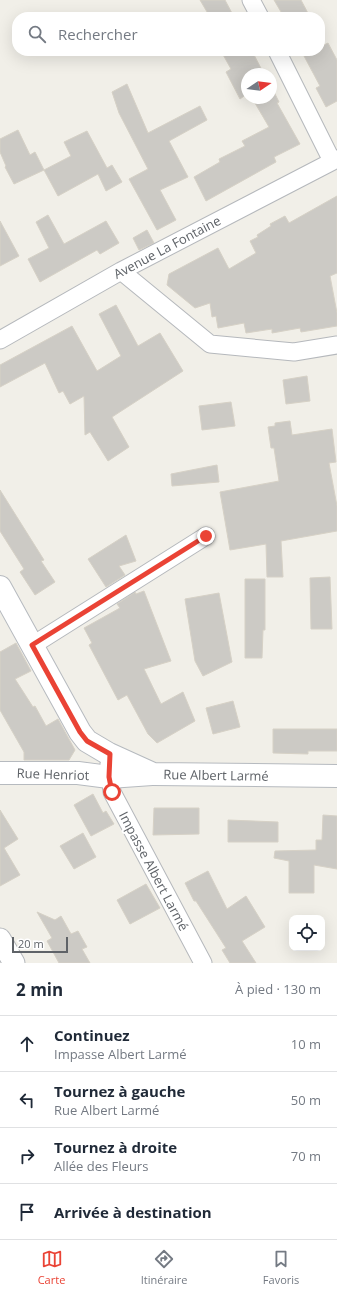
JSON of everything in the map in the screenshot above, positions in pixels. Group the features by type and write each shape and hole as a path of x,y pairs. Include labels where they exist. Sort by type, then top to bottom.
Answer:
{"main road":[{"name":"Rue Albert Larmé","path":"0,587 80,732 87,741 110,754 153,774 337,776"},
{"path":"78,774 89,760 87,741"},
{"name":"Rue Henriot","path":"0,773 78,774 109,777 153,774"}],"street":[{"path":"251,0 257,12"},
{"path":"280,56 335,160"},
{"name":"Avenue La Fontaine","path":"0,340 121,271 335,160"},
{"path":"121,271 210,344 294,352 337,346"},
{"path":"32,645 206,536"},
{"name":"Impasse Albert Larmé","path":"110,754 109,777 112,792 203,963"},
{"path":"0,938 14,963"}],"building":[{"path":"200,0 225,0 231,12 207,12"},
{"path":"274,0 301,0 307,12 281,12"},
{"path":"328,43 337,60 337,101 326,107 316,88 320,86 304,56 325,56 325,44"},
{"path":"224,56 255,56 261,68 241,68 240,99 226,72 231,69"},
{"path":"127,84 148,133 200,106 207,120 169,141 188,177 160,190 176,220 157,230 129,179 148,169 119,113 112,92"},
{"path":"277,103 300,144 274,157 276,162 206,201 194,177 220,162 219,159 245,146 242,141 269,127 256,104"},
{"path":"18,130 30,155 35,152 44,170 14,184 5,167 6,166 0,152 0,139"},
{"path":"87,131 107,168 112,165 122,182 106,191 98,174 58,196 44,170 71,156 64,142"},
{"path":"337,196 337,273 330,276 337,313 337,326 301,332 300,328 272,333 272,329 246,333 244,323 218,328 216,316 212,317 210,303 195,308 167,285 169,274 218,248 229,269 256,253 250,241 258,237 257,235 271,226 270,224 285,216 289,223"},
{"path":"48,215 64,244 106,221 119,243 100,254 97,250 40,282 28,259 49,248 36,222"},
{"path":"0,221 19,256 0,266"},
{"path":"147,230 154,243 139,250 133,238"},
{"path":"116,305 138,346 160,333 183,371 112,417 129,447 108,461 90,432 85,435 84,396 70,404 63,391 59,393 45,363 0,387 0,365 72,326 97,371 121,356 99,314"},
{"path":"307,376 310,401 286,404 283,380"},
{"path":"231,402 235,426 202,430 199,406"},
{"path":"290,421 292,435 332,429 336,462 329,463 337,506 337,531 281,541 283,577 267,577 266,544 230,550 220,492 279,481 274,448 271,448 268,427 275,426 275,423"},
{"path":"217,465 219,482 172,486 171,474"},
{"path":"0,490 44,560 41,561 55,582 35,595 20,572 24,569 0,531"},
{"path":"126,535 136,561 119,566 125,575 106,587 88,559"},
{"path":"330,577 332,629 311,629 310,578"},
{"path":"245,579 265,579 265,630 263,630 262,658 245,658"},
{"path":"144,591 171,661 144,669 161,704 183,692 195,721 157,743 148,734 127,695 118,700 89,645 92,643 84,628 120,608 117,604 135,592 136,594"},
{"path":"219,593 232,662 203,676 195,661 185,599"},
{"path":"16,643 31,671 15,679 33,707 35,706 46,726 58,719 75,750 69,760 24,760 24,752 0,710 0,652"},
{"path":"233,701 240,727 213,734 206,708"},
{"path":"273,729 337,729 337,751 308,751 308,754 273,753"},
{"path":"93,794 103,813 106,811 114,824 91,836 74,805"},
{"path":"154,808 199,808 199,834 153,835"},
{"path":"0,810 18,839 4,848 20,875 0,886"},
{"path":"323,815 337,816 337,869 314,865 314,893 289,893 289,861 274,858 275,851 316,850 316,840 322,840"},
{"path":"228,820 278,822 278,842 228,842"},
{"path":"83,833 96,857 74,869 60,846"},
{"path":"208,871 227,909 246,896 265,927 242,941 256,963 230,963 222,950 226,948 196,901 194,901 185,883"},
{"path":"146,884 160,908 130,924 117,900"},
{"path":"37,912 55,920 61,916 71,934 78,931 87,947 82,949 90,963 59,963 47,941 52,938"}],"route":[{"path":"112,792 109,777 110,754 87,741 80,732 32,645 206,536"}]}
